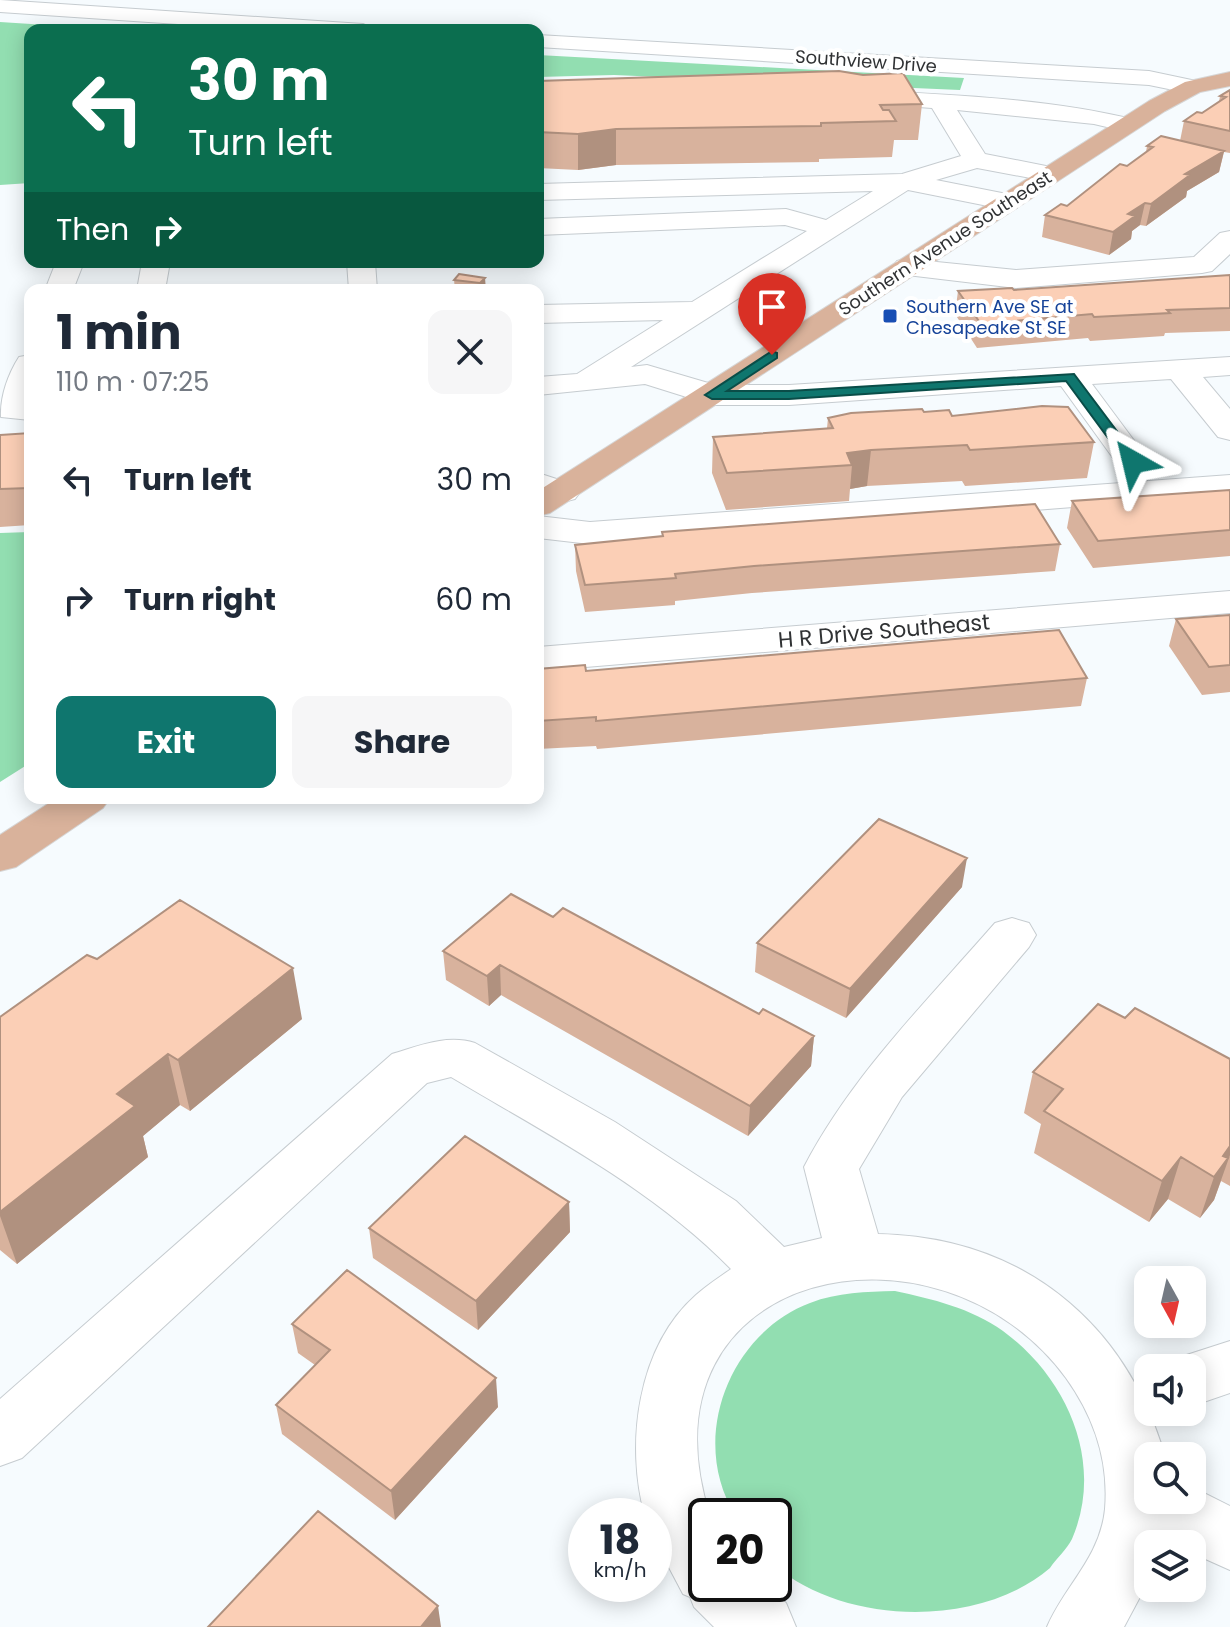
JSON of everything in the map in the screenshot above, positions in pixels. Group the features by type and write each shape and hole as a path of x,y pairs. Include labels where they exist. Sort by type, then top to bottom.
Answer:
{"main road":[{"name":"Southern Avenue Southeast","path":"1193,87 1198,69 1230,55"},
{"name":"Southern Avenue Southeast","path":"546,494 712,395 1128,125 1193,87 1230,79"},
{"path":"0,856 79,804"}],"street":[{"path":"200,20 226,0"},
{"path":"0,6 265,24"},
{"name":"Southview Drive","path":"544,41 1149,78 1193,87"},
{"path":"837,95 940,101 1094,117 1128,125"},
{"path":"940,101 976,160"},
{"path":"584,383 904,182 976,160 1052,174"},
{"path":"544,192 904,182 1008,202"},
{"path":"544,227 786,217 830,229"},
{"path":"907,267 1016,279 1216,264 1230,239"},
{"path":"544,314 699,311"},
{"path":"544,386 647,374 712,395 789,395 1230,366"},
{"path":"1180,370 1230,430"},
{"path":"1070,377 1133,462"},
{"path":"24,379 12,410 24,410"},
{"path":"544,528 590,533 1230,485"},
{"name":"H R Drive Southeast","path":"544,659 1230,602"},
{"path":"855,1254 831,1167 884,1083 1012,935"},
{"path":"0,1438 410,1068 457,1056 596,1137 716,1217 774,1274"},
{"path":"688,1538 678,1519 663,1449 674,1381 694,1341 723,1308 774,1274 811,1261 855,1254 908,1256 948,1265 1006,1289 1050,1320 1132,1398 1134,1452"},
{"path":"1206,1375 1230,1367"},
{"path":"1081,1627 1105,1600 1125,1563 1139,1514"},
{"path":"1180,1514 1230,1539"},
{"path":"736,1602 762,1627"}],"green space":[{"path":"0,22 31,24 24,24 24,183 0,185"},
{"path":"544,55 964,78 960,90 614,75 544,77"},
{"path":"24,532 24,767 0,782 0,533"},
{"path":"895,1291 937,1301 991,1323 1026,1350 1062,1397 1082,1452 1084,1481 1081,1510 1067,1546 1050,1568 1022,1587 988,1601 952,1609 914,1612 875,1609 838,1600 792,1577 792,1498 727,1498 716,1455 717,1424 724,1393 738,1364 757,1339 781,1318 821,1299 863,1292"}],"building":[{"path":"839,71 863,75 903,73 922,104 880,105 883,110 889,110 896,121 821,123 821,126 616,129 578,134 544,132 544,81"},
{"path":"1230,90 1230,131 1184,121 1226,97 1220,96"},
{"path":"1161,136 1224,151 1185,174 1190,175 1151,204 1145,203 1128,214 1135,216 1113,232 1045,215 1061,204 1067,206 1120,164 1127,166 1153,147 1147,146"},
{"path":"459,274 485,278 480,283 454,280"},
{"path":"1230,275 1230,308 1167,310 1170,313 1094,317 1092,314 981,324 958,291 1014,290"},
{"path":"1042,406 1068,407 1094,442 970,450 967,445 871,450 847,453 852,465 727,473 713,437 833,428 828,418 851,413 922,409 924,412 949,410 952,416"},
{"path":"24,433 24,488 0,489 0,435"},
{"path":"1230,490 1230,530 1098,541 1072,501"},
{"path":"1035,504 1060,544 754,566 675,574 676,578 585,585 575,545 663,536 662,532"},
{"path":"1230,615 1230,665 1209,667 1176,619"},
{"path":"1059,630 1087,678 596,721 596,717 544,721 544,668 585,665 586,671"},
{"path":"879,819 967,858 850,989 757,943"},
{"path":"511,894 553,917 563,908 759,1014 763,1009 814,1036 750,1106 500,965 487,976 443,951"},
{"path":"180,900 293,968 178,1060 168,1054 117,1094 135,1106 0,1212 0,1017 87,955 97,959"},
{"path":"1098,1004 1125,1018 1135,1008 1230,1059 1230,1146 1223,1156 1228,1158 1214,1177 1181,1157 1162,1181 1044,1111 1063,1089 1033,1072"},
{"path":"465,1136 569,1202 476,1301 369,1228"},
{"path":"347,1270 496,1378 391,1491 276,1405 330,1350 292,1324"},
{"path":"318,1511 438,1606 421,1627 208,1627"}],"place":[{"name":"Southern Ave SE at Chesapeake St SE","path":"890,316"}],"route":[{"path":"772,355 712,395 789,395 1070,377 1133,462"}]}
